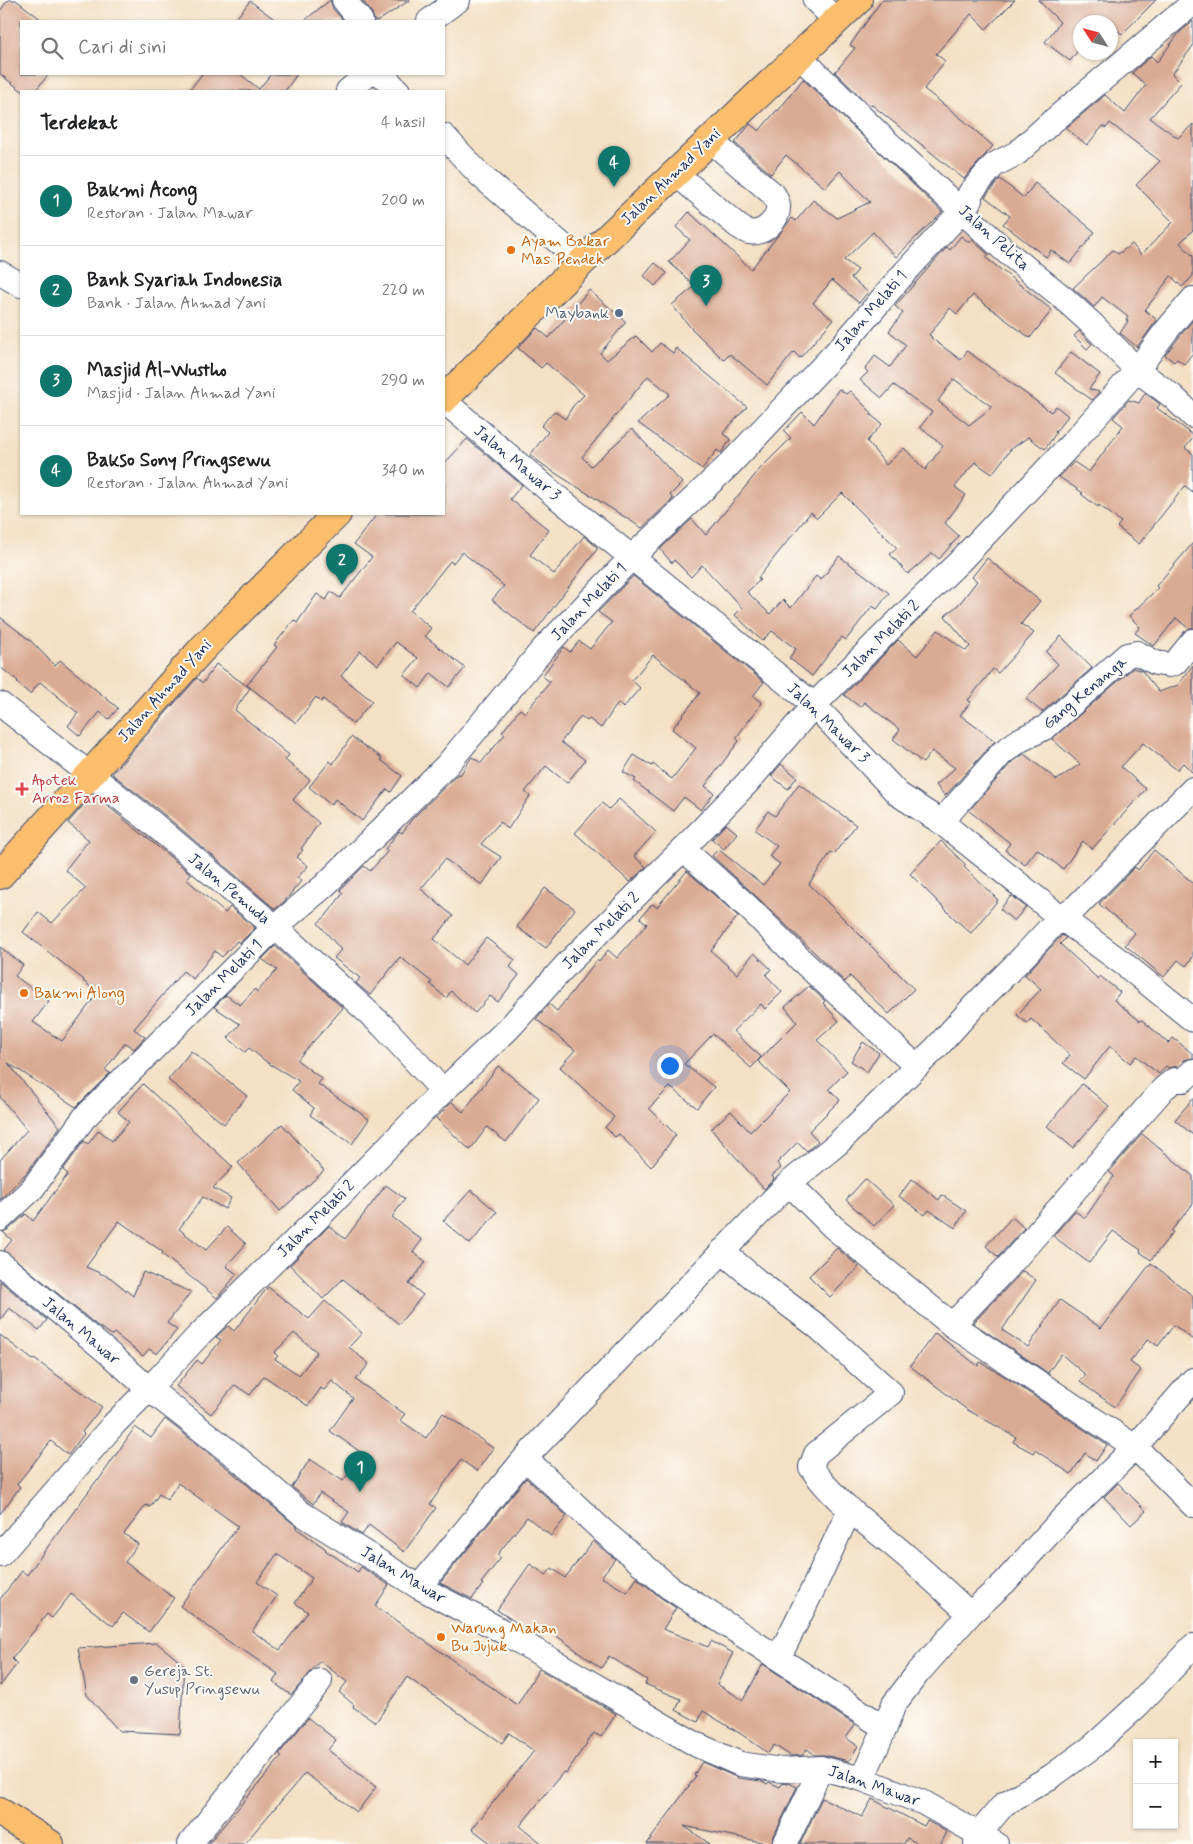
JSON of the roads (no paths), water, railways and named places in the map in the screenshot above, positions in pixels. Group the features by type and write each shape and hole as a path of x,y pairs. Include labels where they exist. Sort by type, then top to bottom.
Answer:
{"main road":[{"name":"Jalan Ahmad Yani","path":"445,399 582,262 858,0"},
{"name":"Jalan Ahmad Yani","path":"0,875 203,648 336,515"},
{"path":"0,1812 50,1844"}],"street":[{"path":"344,0 360,20"},
{"path":"815,0 836,20"},
{"name":"Jalan Melati 1","path":"0,1219 32,1189 84,1118 275,927 324,886 447,765 543,649 632,557 729,464 841,347 906,271 962,211 970,200 970,193 994,165 1017,153 1193,3"},
{"name":"Jalan Pelita","path":"798,55 1004,250 1061,296 1094,325 1137,370 1172,396 1193,416"},
{"path":"349,90 367,75"},
{"path":"382,75 397,90"},
{"path":"445,137 480,175 582,262"},
{"path":"675,173 738,226 749,232 762,231 769,225 777,214 778,204 774,194 710,140"},
{"path":"0,273 20,284"},
{"name":"Jalan Melati 2","path":"0,1555 114,1424 198,1336 443,1091 509,1028 567,964 683,850 747,783 814,705 960,561 1075,440 1137,370 1193,299"},
{"name":"Jalan Mawar 3","path":"445,401 557,497 814,705 898,794 941,822 1193,1020"},
{"name":"Gang Kenanga","path":"941,822 1002,753 1020,740 1046,727 1127,655 1137,653 1156,663 1169,666 1175,663 1193,641"},
{"name":"Jalan Pemuda","path":"0,704 90,773 275,927 384,1027 443,1091"},
{"path":"419,1586 525,1458 722,1251 789,1183 837,1144 937,1047 1060,917 1076,907 1193,789"},
{"path":"683,850 748,907 802,961 916,1066"},
{"path":"952,1325 1019,1254 1163,1089 1174,1080 1184,1080 1193,1071"},
{"path":"789,1183 834,1226 952,1325 1135,1447 1193,1505"},
{"path":"722,1251 757,1281 817,1326 892,1393 816,1454 811,1467 818,1478 850,1509 914,1563 970,1614"},
{"name":"Jalan Mawar","path":"0,1264 105,1350 149,1389 235,1456 301,1513 419,1586 493,1626 697,1745 740,1764 782,1770 821,1768 862,1779 924,1803 983,1841"},
{"path":"862,1779 894,1704 917,1674 970,1614 1004,1583 1063,1518 1135,1447 1193,1380"},
{"path":"525,1458 603,1531 669,1587 885,1728"},
{"path":"778,1657 814,1587 850,1509"},
{"path":"983,1841 1004,1804 1052,1776 1092,1747 1138,1705 1193,1646"},
{"path":"190,1844 320,1681"},
{"path":"785,1844 821,1768"}],"place":[{"name":"Bakso Sony Pringsewu","path":"614,187"},
{"name":"Ayam Bakar Mas Pendek","path":"511,250"},
{"name":"Masjid Al-Wustho","path":"706,306"},
{"name":"Maybank","path":"619,313"},
{"name":"Bank Syariah Indonesia","path":"342,585"},
{"name":"Apotek Arroz Farma","path":"22,789"},
{"name":"Bakmi Along","path":"24,993"},
{"name":"Bakmi Acong","path":"360,1492"},
{"name":"Warung Makan Bu Jujuk","path":"441,1637"},
{"name":"Gereja St. Yusup Pringsewu","path":"134,1680"}]}
